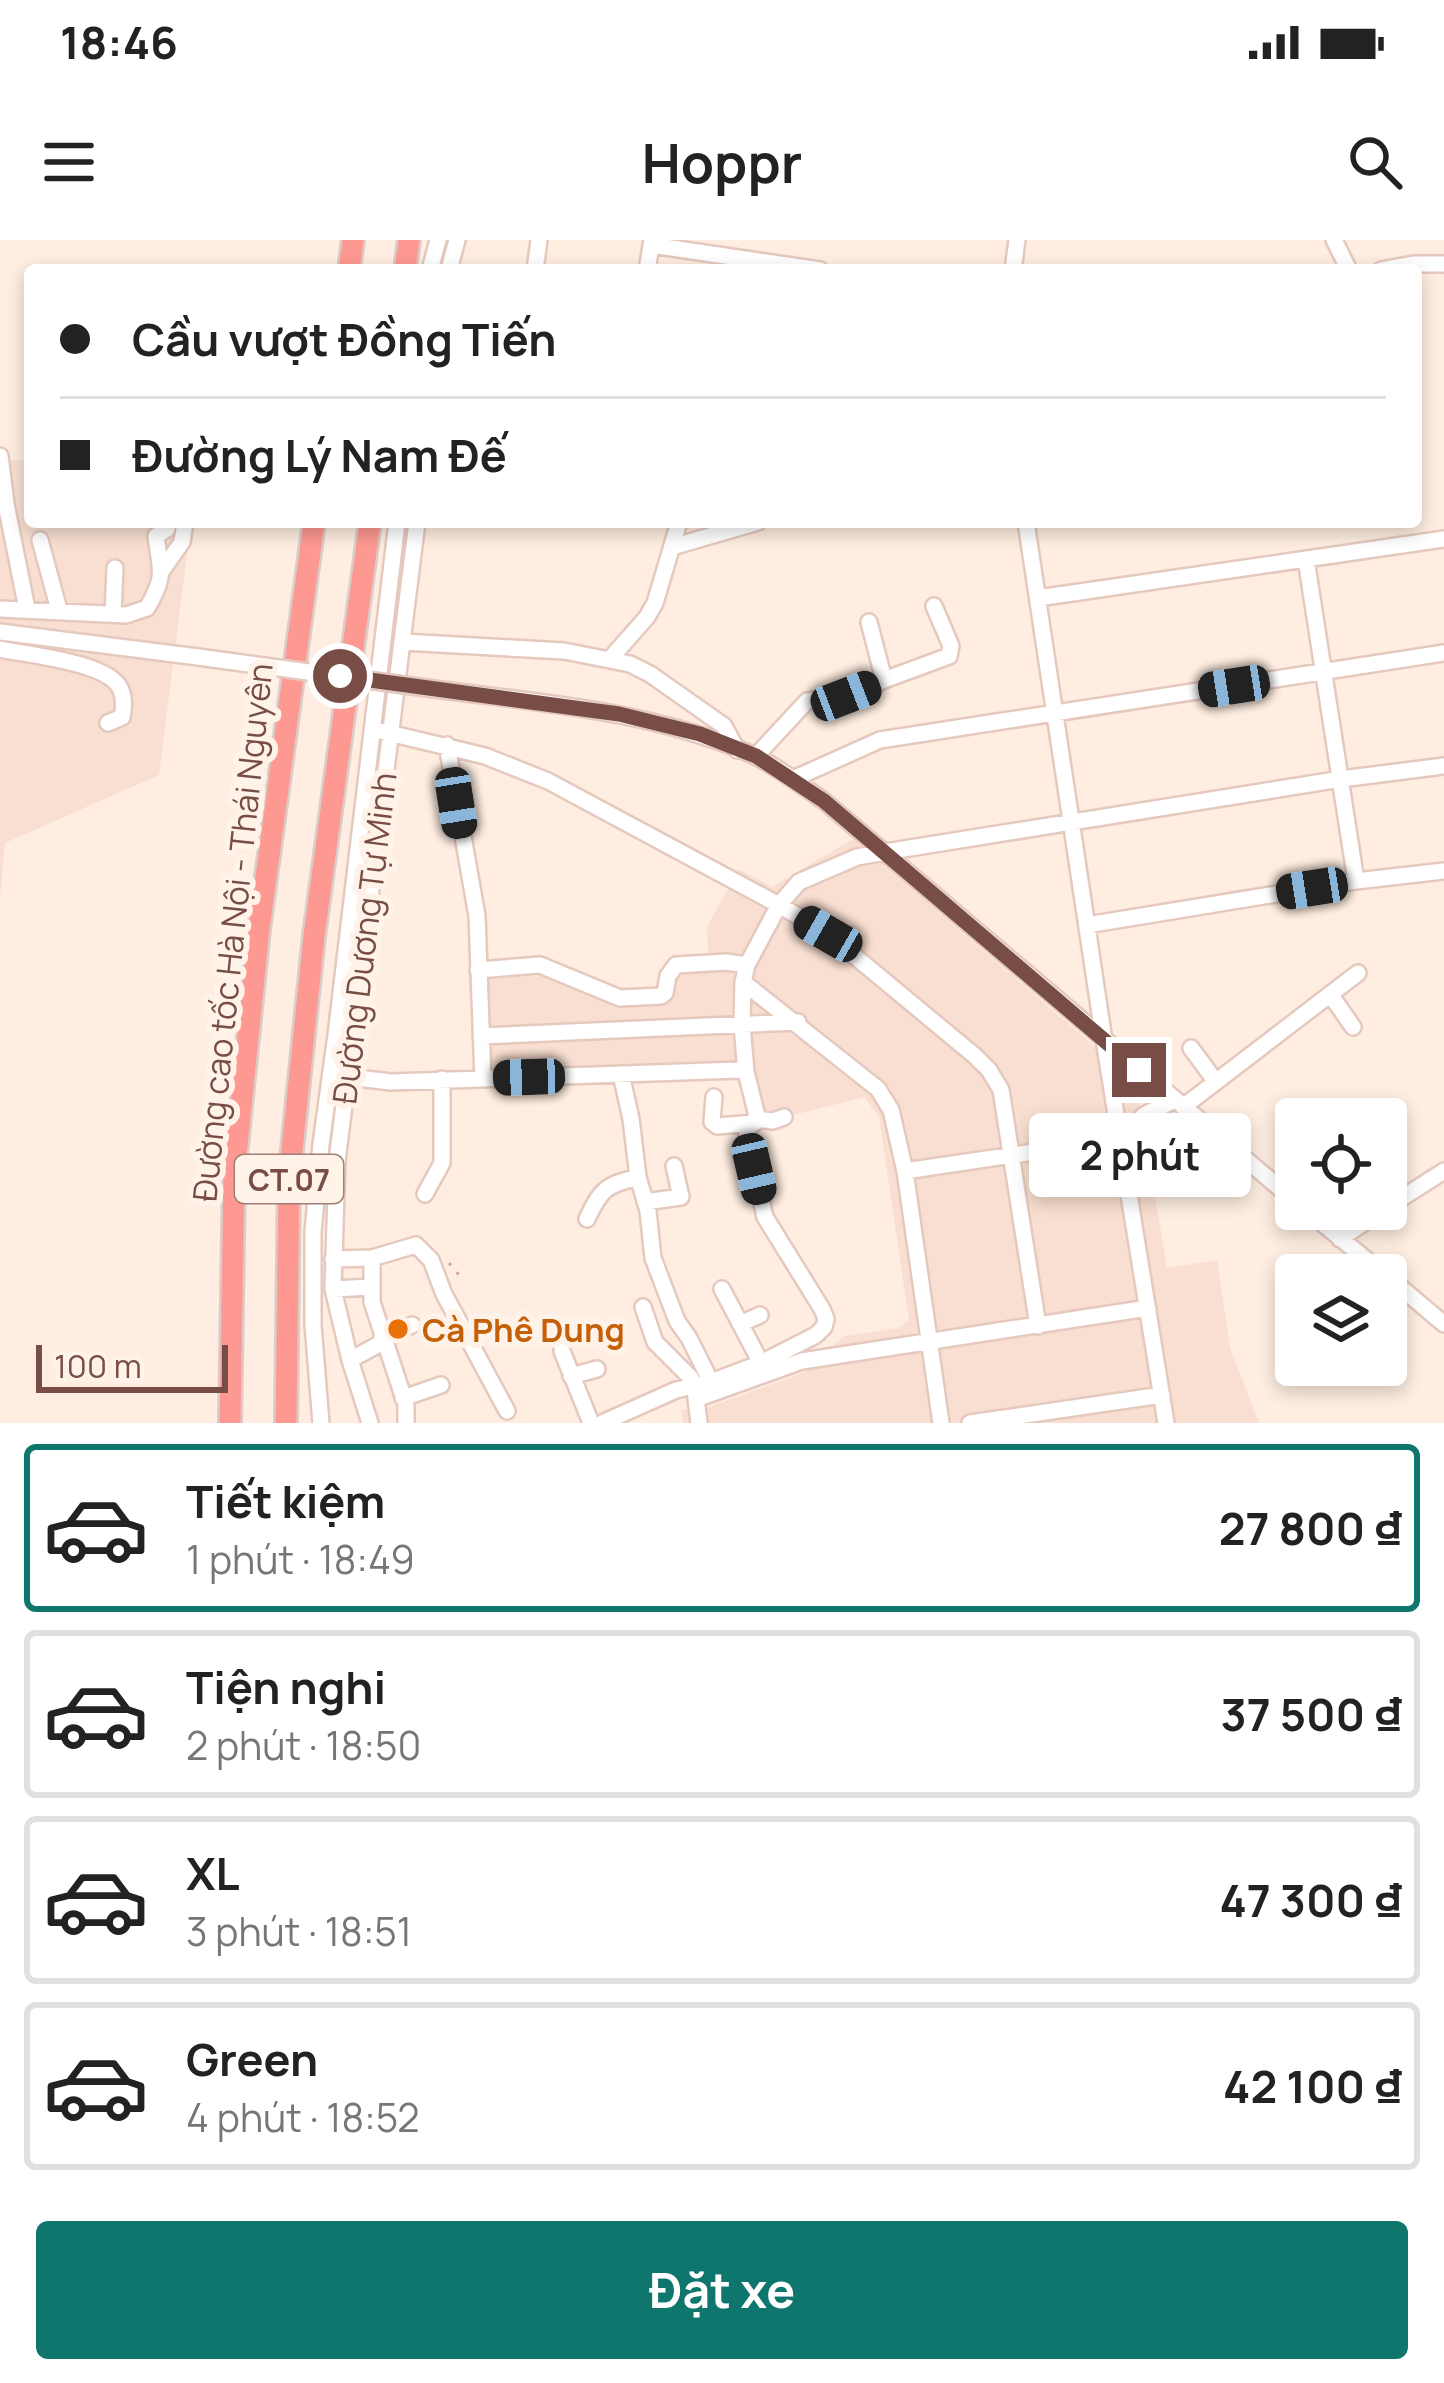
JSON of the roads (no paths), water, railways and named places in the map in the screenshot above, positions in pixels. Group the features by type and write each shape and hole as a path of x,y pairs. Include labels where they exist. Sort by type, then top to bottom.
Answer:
{"highway":[{"name":"Đường cao tốc Hà Nội - Thái Nguyên","path":"229,1416 233,1175 259,929 313,528"},
{"name":"CT.07","path":"286,1423 289,1179 314,936 369,528"}],"street":[{"path":"651,243 782,264"},
{"path":"0,456 27,609"},
{"path":"0,609 126,615 147,608 162,577 156,536 166,528"},
{"path":"163,569 182,542 184,528"},
{"name":"Đường Dương Tự Minh","path":"370,1423 333,1288 332,1259 339,1076 380,731 397,528"},
{"name":"Đường Dương Tự Minh","path":"380,731 403,642 416,528"},
{"path":"610,659 655,603 677,528"},
{"path":"672,547 737,528"},
{"path":"1027,528 1166,1423"},
{"path":"1037,598 1444,539"},
{"path":"40,540 59,610"},
{"path":"1306,559 1357,881"},
{"path":"112,614 115,568"},
{"path":"756,756 807,701 846,696 949,656 951,646 934,606"},
{"path":"869,622 884,680"},
{"path":"0,632 619,714 700,734 756,756 793,779 885,852 1275,1184"},
{"path":"403,642 564,651 641,669 724,726 737,750"},
{"path":"0,649 104,672 122,690 123,700 122,717 108,723"},
{"path":"793,779 880,740 1444,653"},
{"path":"380,731 485,756 548,781 779,905 828,934 989,1070 1001,1090 1038,1326"},
{"path":"447,745 477,916 483,1078"},
{"path":"700,1390 816,1335 826,1319 765,1217 747,1138 755,1121 742,1025 745,974 779,905 799,882 856,857 1444,766"},
{"path":"1087,925 1444,871"},
{"path":"478,970 540,965 620,998 661,996 676,965 726,962 878,1089 891,1110 905,1171 941,1423"},
{"path":"905,1171 1121,1139 1144,1115 1179,1104 1216,1082 1358,973"},
{"path":"1330,994 1353,1027"},
{"path":"481,1036 798,1022"},
{"path":"1191,1048 1216,1082"},
{"path":"339,1076 385,1081 746,1072"},
{"path":"621,1074 653,1258 700,1390 699,1423"},
{"name":"Đường Dương Tự Minh","path":"321,1423 311,1274 320,1144 339,1076"},
{"path":"425,1194 442,1163 442,1079"},
{"path":"714,1097 712,1122 717,1126 784,1117"},
{"path":"645,1202 679,1199 674,1166"},
{"path":"1407,1195 1444,1172"},
{"path":"587,1219 611,1183 638,1177"},
{"path":"1330,1230 1359,1254"},
{"path":"1340,1239 1353,1230"},
{"path":"332,1259 372,1258 416,1244 431,1260 444,1294 508,1411"},
{"path":"372,1258 372,1302 403,1398 406,1423"},
{"path":"333,1288 370,1287"},
{"path":"722,1288 760,1364"},
{"path":"1407,1293 1444,1324"},
{"path":"643,1307 656,1342 700,1390"},
{"path":"602,1423 668,1394 700,1390 802,1361 1148,1307"},
{"path":"740,1324 760,1315"},
{"path":"350,1360 412,1325"},
{"path":"562,1351 591,1423"},
{"path":"572,1376 598,1369"},
{"path":"403,1398 441,1385"},
{"path":"970,1423 1162,1395"}],"place":[{"name":"Cà Phê Dung","path":"398,1329"}]}
